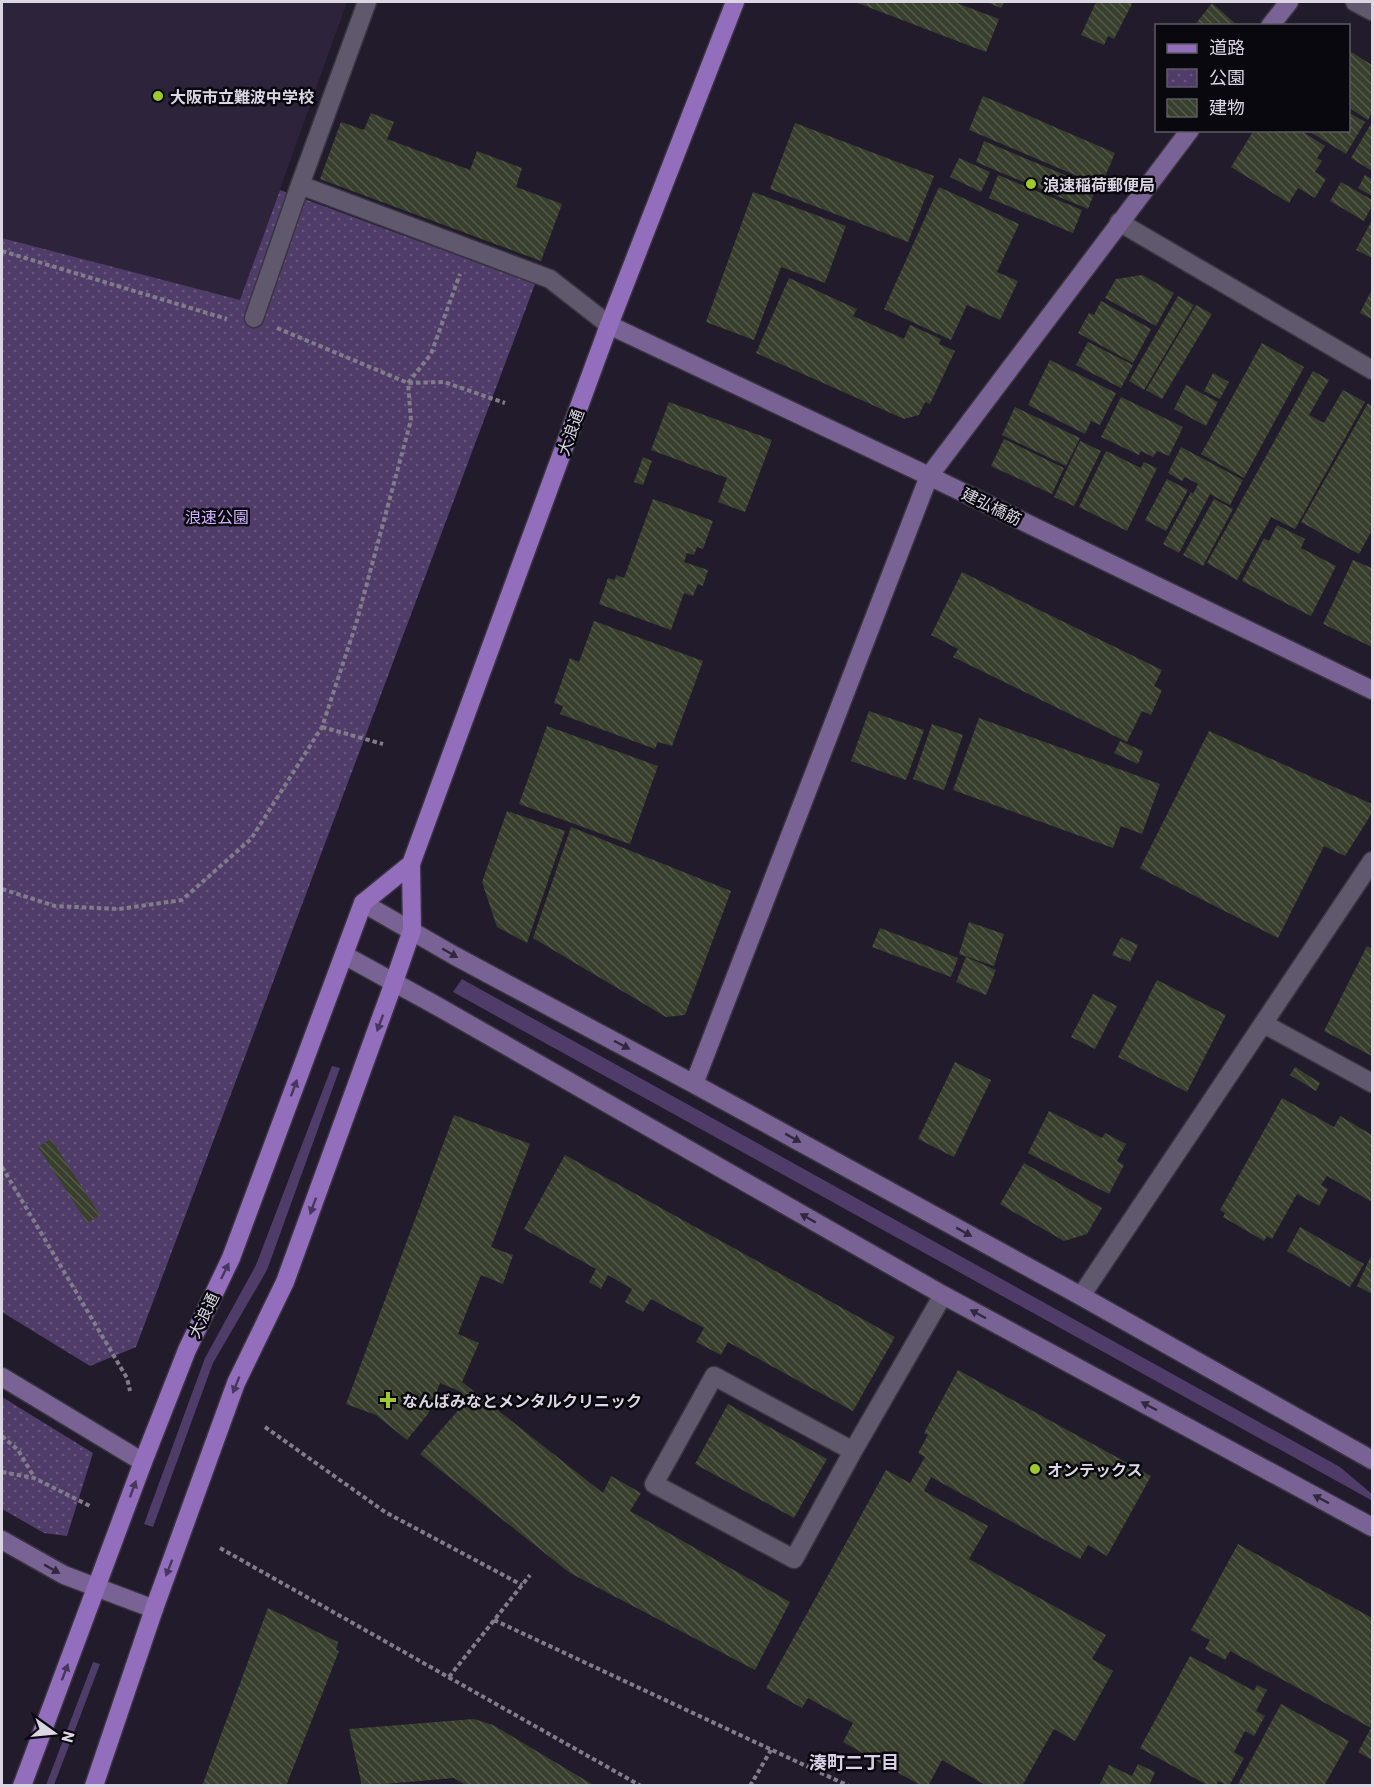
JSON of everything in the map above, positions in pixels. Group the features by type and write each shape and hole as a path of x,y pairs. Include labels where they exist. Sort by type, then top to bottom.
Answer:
{"main road":[{"name":"大浪通","path":"94,1785 154,1609 236,1383 285,1282 412,930 411,864 609,325 735,2"},
{"path":"363,903 411,864"},
{"name":"大浪通","path":"22,1785 187,1350 231,1258 363,903"}],"street":[{"path":"254,318 367,2"},
{"path":"1272,24 1289,2"},
{"path":"1355,2 1372,11"},
{"path":"694,1084 929,476 1188,132"},
{"path":"300,185 550,279 609,325"},
{"path":"1119,222 1372,370"},
{"name":"建弘橋筋","path":"609,325 929,476 1372,690"},
{"path":"1081,1296 1372,861"},
{"path":"363,903 455,956 1081,1296 1372,1460"},
{"path":"344,955 943,1295 1372,1527"},
{"path":"1264,1024 1372,1083"},
{"path":"852,1451 714,1376 654,1484 794,1559 852,1451 943,1295"},
{"path":"2,1377 143,1462"},
{"path":"2,1540 64,1575 154,1609"}],"path":[{"path":"2,889 55,906 119,909 182,900 250,839 322,727 356,624 411,420 408,383 431,354 469,250"},
{"path":"322,727 383,744"},
{"path":"2,1167 127,1378 130,1391"},
{"path":"265,1427 385,1512 522,1585"},
{"path":"2,1436 18,1450 34,1478"},
{"path":"2,1472 34,1478 90,1506"},
{"path":"220,1548 641,1785"},
{"path":"449,1677 530,1575"},
{"path":"494,1620 849,1785"},
{"path":"750,1785 771,1749"}],"shaded area":[{"name":"大阪市立難波中学校","path":"2,2 347,2 240,301 2,238"}],"green space":[{"name":"浪速公園","path":"280,190 535,284 136,1347 90,1366 2,1312 2,238 240,300"},
{"path":"462,979 1340,1467 1372,1494 1371,1500 453,992"},
{"path":"332,1066 340,1068 267,1270 213,1363 153,1527 144,1524 205,1358 256,1265"},
{"path":"2,1397 93,1453 67,1536 44,1533 2,1509"},
{"path":"93,1662 100,1664 54,1785 46,1785"}],"building":[{"path":"855,2 954,2 999,19 986,52"},
{"path":"986,2 1004,2 1001,8"},
{"path":"1096,2 1133,2 1114,39 1108,36 1104,45 1081,35"},
{"path":"1212,3 1236,24 1196,24"},
{"path":"1350,51 1372,65 1372,113 1368,120 1350,108"},
{"path":"983,96 1115,153 1101,186 969,130"},
{"path":"371,113 394,122 387,139 470,170 477,151 522,168 516,187 562,204 541,261 320,179 341,122 364,130"},
{"path":"1350,113 1365,122 1346,154 1310,132 1350,132"},
{"path":"1372,122 1372,171 1351,158"},
{"path":"795,123 934,176 908,242 770,189"},
{"path":"1253,132 1303,132 1325,146 1317,158 1322,161 1315,172 1326,179 1315,198 1298,188 1289,203 1231,167"},
{"path":"984,141 1096,188 1088,209 976,162"},
{"path":"959,158 990,172 981,192 950,177"},
{"path":"998,175 1082,210 1073,233 989,198"},
{"path":"1365,175 1372,179 1372,196 1358,188"},
{"path":"1341,182 1372,200 1372,206 1364,221 1330,201"},
{"path":"939,187 1019,224 997,272 1018,281 1000,320 967,305 951,340 884,309"},
{"path":"753,192 846,226 825,283 781,267 754,340 706,322"},
{"path":"1372,220 1372,258 1356,250"},
{"path":"1142,275 1174,293 1156,326 1105,298 1116,279"},
{"path":"789,278 857,309 853,316 904,339 910,325 941,339 939,344 955,351 930,404 925,402 919,415 904,419 756,353"},
{"path":"1372,289 1372,319 1360,313"},
{"path":"1178,296 1194,305 1144,390 1129,381"},
{"path":"1101,301 1151,329 1133,363 1078,333 1089,313 1094,315"},
{"path":"1196,305 1212,314 1162,399 1146,390"},
{"path":"1088,342 1133,365 1121,388 1076,365"},
{"path":"1262,343 1304,367 1244,478 1201,454"},
{"path":"1050,360 1116,393 1100,425 1091,421 1085,434 1028,405"},
{"path":"1313,371 1329,380 1309,415 1324,423 1343,390 1365,402 1295,529 1271,517 1237,580 1207,563"},
{"path":"1213,373 1229,382 1220,399 1204,391"},
{"path":"1186,385 1218,402 1206,426 1174,409"},
{"path":"1121,397 1183,427 1169,456 1157,451 1153,457 1141,451 1139,455 1101,437"},
{"path":"669,402 772,440 745,512 718,502 727,478 651,450"},
{"path":"1368,403 1372,406 1372,530 1359,554 1301,522"},
{"path":"1015,407 1080,438 1066,466 1002,435"},
{"path":"1004,439 1064,468 1052,494 991,466"},
{"path":"1080,441 1101,451 1074,506 1054,497"},
{"path":"1181,447 1243,480 1230,505 1210,494 1179,553 1163,544 1191,492 1193,494 1198,484 1185,477 1182,481 1168,473"},
{"path":"1106,451 1141,468 1144,462 1157,468 1127,531 1079,507"},
{"path":"643,457 652,461 643,485 634,482"},
{"path":"1167,479 1188,490 1166,531 1145,520"},
{"path":"653,499 713,521 703,549 697,547 694,555 687,553 684,562 708,570 703,586 698,584 693,596 684,593 671,630 599,604 608,578 615,580 616,575 624,578"},
{"path":"1214,499 1233,509 1203,566 1183,555"},
{"path":"1277,525 1305,539 1301,548 1336,566 1311,616 1242,581 1264,538 1269,541"},
{"path":"1353,560 1372,568 1372,647 1323,624"},
{"path":"962,572 1162,670 1154,686 1162,690 1151,715 1142,711 1127,742 953,657 958,649 931,635"},
{"path":"594,621 703,661 672,746 658,742 655,749 560,714 563,706 554,703 570,658 579,662"},
{"path":"869,711 924,730 906,780 851,761"},
{"path":"979,718 1160,784 1142,834 1121,826 1113,848 953,790"},
{"path":"932,724 963,735 944,790 913,779"},
{"path":"547,726 658,766 630,844 519,804"},
{"path":"1209,731 1372,804 1372,813 1345,856 1324,846 1278,938 1140,868"},
{"path":"1120,741 1143,751 1138,764 1114,753"},
{"path":"507,811 565,831 527,943 497,927 482,882"},
{"path":"571,827 731,891 685,1015 666,1017 533,938"},
{"path":"969,922 1004,934 994,966 959,954"},
{"path":"880,928 958,958 951,977 872,947"},
{"path":"1121,937 1138,945 1130,962 1112,955"},
{"path":"1367,946 1372,949 1372,1056 1324,1031"},
{"path":"966,957 996,970 986,995 956,982"},
{"path":"1157,980 1226,1015 1187,1092 1118,1057"},
{"path":"1093,994 1117,1006 1095,1049 1071,1037"},
{"path":"955,1062 991,1080 954,1157 918,1139"},
{"path":"1295,1067 1320,1083 1316,1091 1290,1075"},
{"path":"1282,1098 1334,1127 1340,1116 1372,1135 1372,1202 1327,1176 1321,1185 1328,1189 1319,1206 1297,1194 1272,1239 1267,1236 1264,1241 1223,1217 1225,1213 1220,1210"},
{"path":"1049,1111 1102,1138 1105,1133 1126,1144 1117,1161 1124,1165 1109,1194 1028,1153"},
{"path":"454,1115 530,1144 491,1247 513,1255 503,1284 481,1275 458,1334 479,1343 462,1382 603,1493 611,1476 641,1493 630,1511 790,1602 755,1670 570,1573 420,1454 468,1399 459,1391 440,1383 428,1414 407,1440 376,1415 346,1404"},
{"path":"51,1139 100,1215 87,1223 38,1147"},
{"path":"565,1155 895,1337 853,1411 728,1342 721,1355 696,1342 704,1328 651,1299 643,1312 625,1302 632,1289 608,1275 601,1289 589,1282 596,1269 524,1229"},
{"path":"1024,1163 1102,1208 1087,1234 1064,1241 1000,1204"},
{"path":"1300,1227 1364,1264 1350,1287 1287,1251"},
{"path":"1372,1254 1372,1294 1357,1286"},
{"path":"958,1370 1151,1476 1107,1556 1088,1545 1080,1559 931,1477 924,1491 988,1526 969,1559 1106,1635 1092,1659 1113,1671 1075,1741 1054,1729 1022,1786 987,1786 942,1760 928,1786 922,1786 843,1742 853,1723 808,1698 802,1708 766,1688 886,1470 910,1483 925,1457 918,1453 928,1435 924,1433"},
{"path":"728,1404 827,1459 794,1518 695,1464"},
{"path":"1238,1544 1372,1618 1372,1760 1358,1752 1371,1728 1230,1651 1225,1660 1205,1649 1210,1640 1191,1630"},
{"path":"268,1608 338,1642 336,1650 339,1651 286,1786 202,1786"},
{"path":"1190,1656 1254,1691 1257,1685 1267,1690 1256,1711 1265,1716 1254,1736 1245,1731 1234,1752 1244,1758 1229,1786 1218,1781 1216,1786 1209,1786 1140,1748"},
{"path":"1281,1704 1349,1741 1324,1786 1237,1786"},
{"path":"474,1719 493,1725 595,1786 467,1786 454,1778 362,1786 349,1729"},
{"path":"1138,1764 1155,1772 1149,1786 1099,1786 1109,1765 1132,1776"}],"place":[{"name":"大阪市立難波中学校","path":"158,96"},
{"name":"浪速稲荷郵便局","path":"1031,184"},
{"name":"なんばみなとメンタルクリニック","path":"388,1400"},
{"name":"オンテックス","path":"1035,1469"}],"district":[{"name":"湊町二丁目","path":"854,1762"}]}
